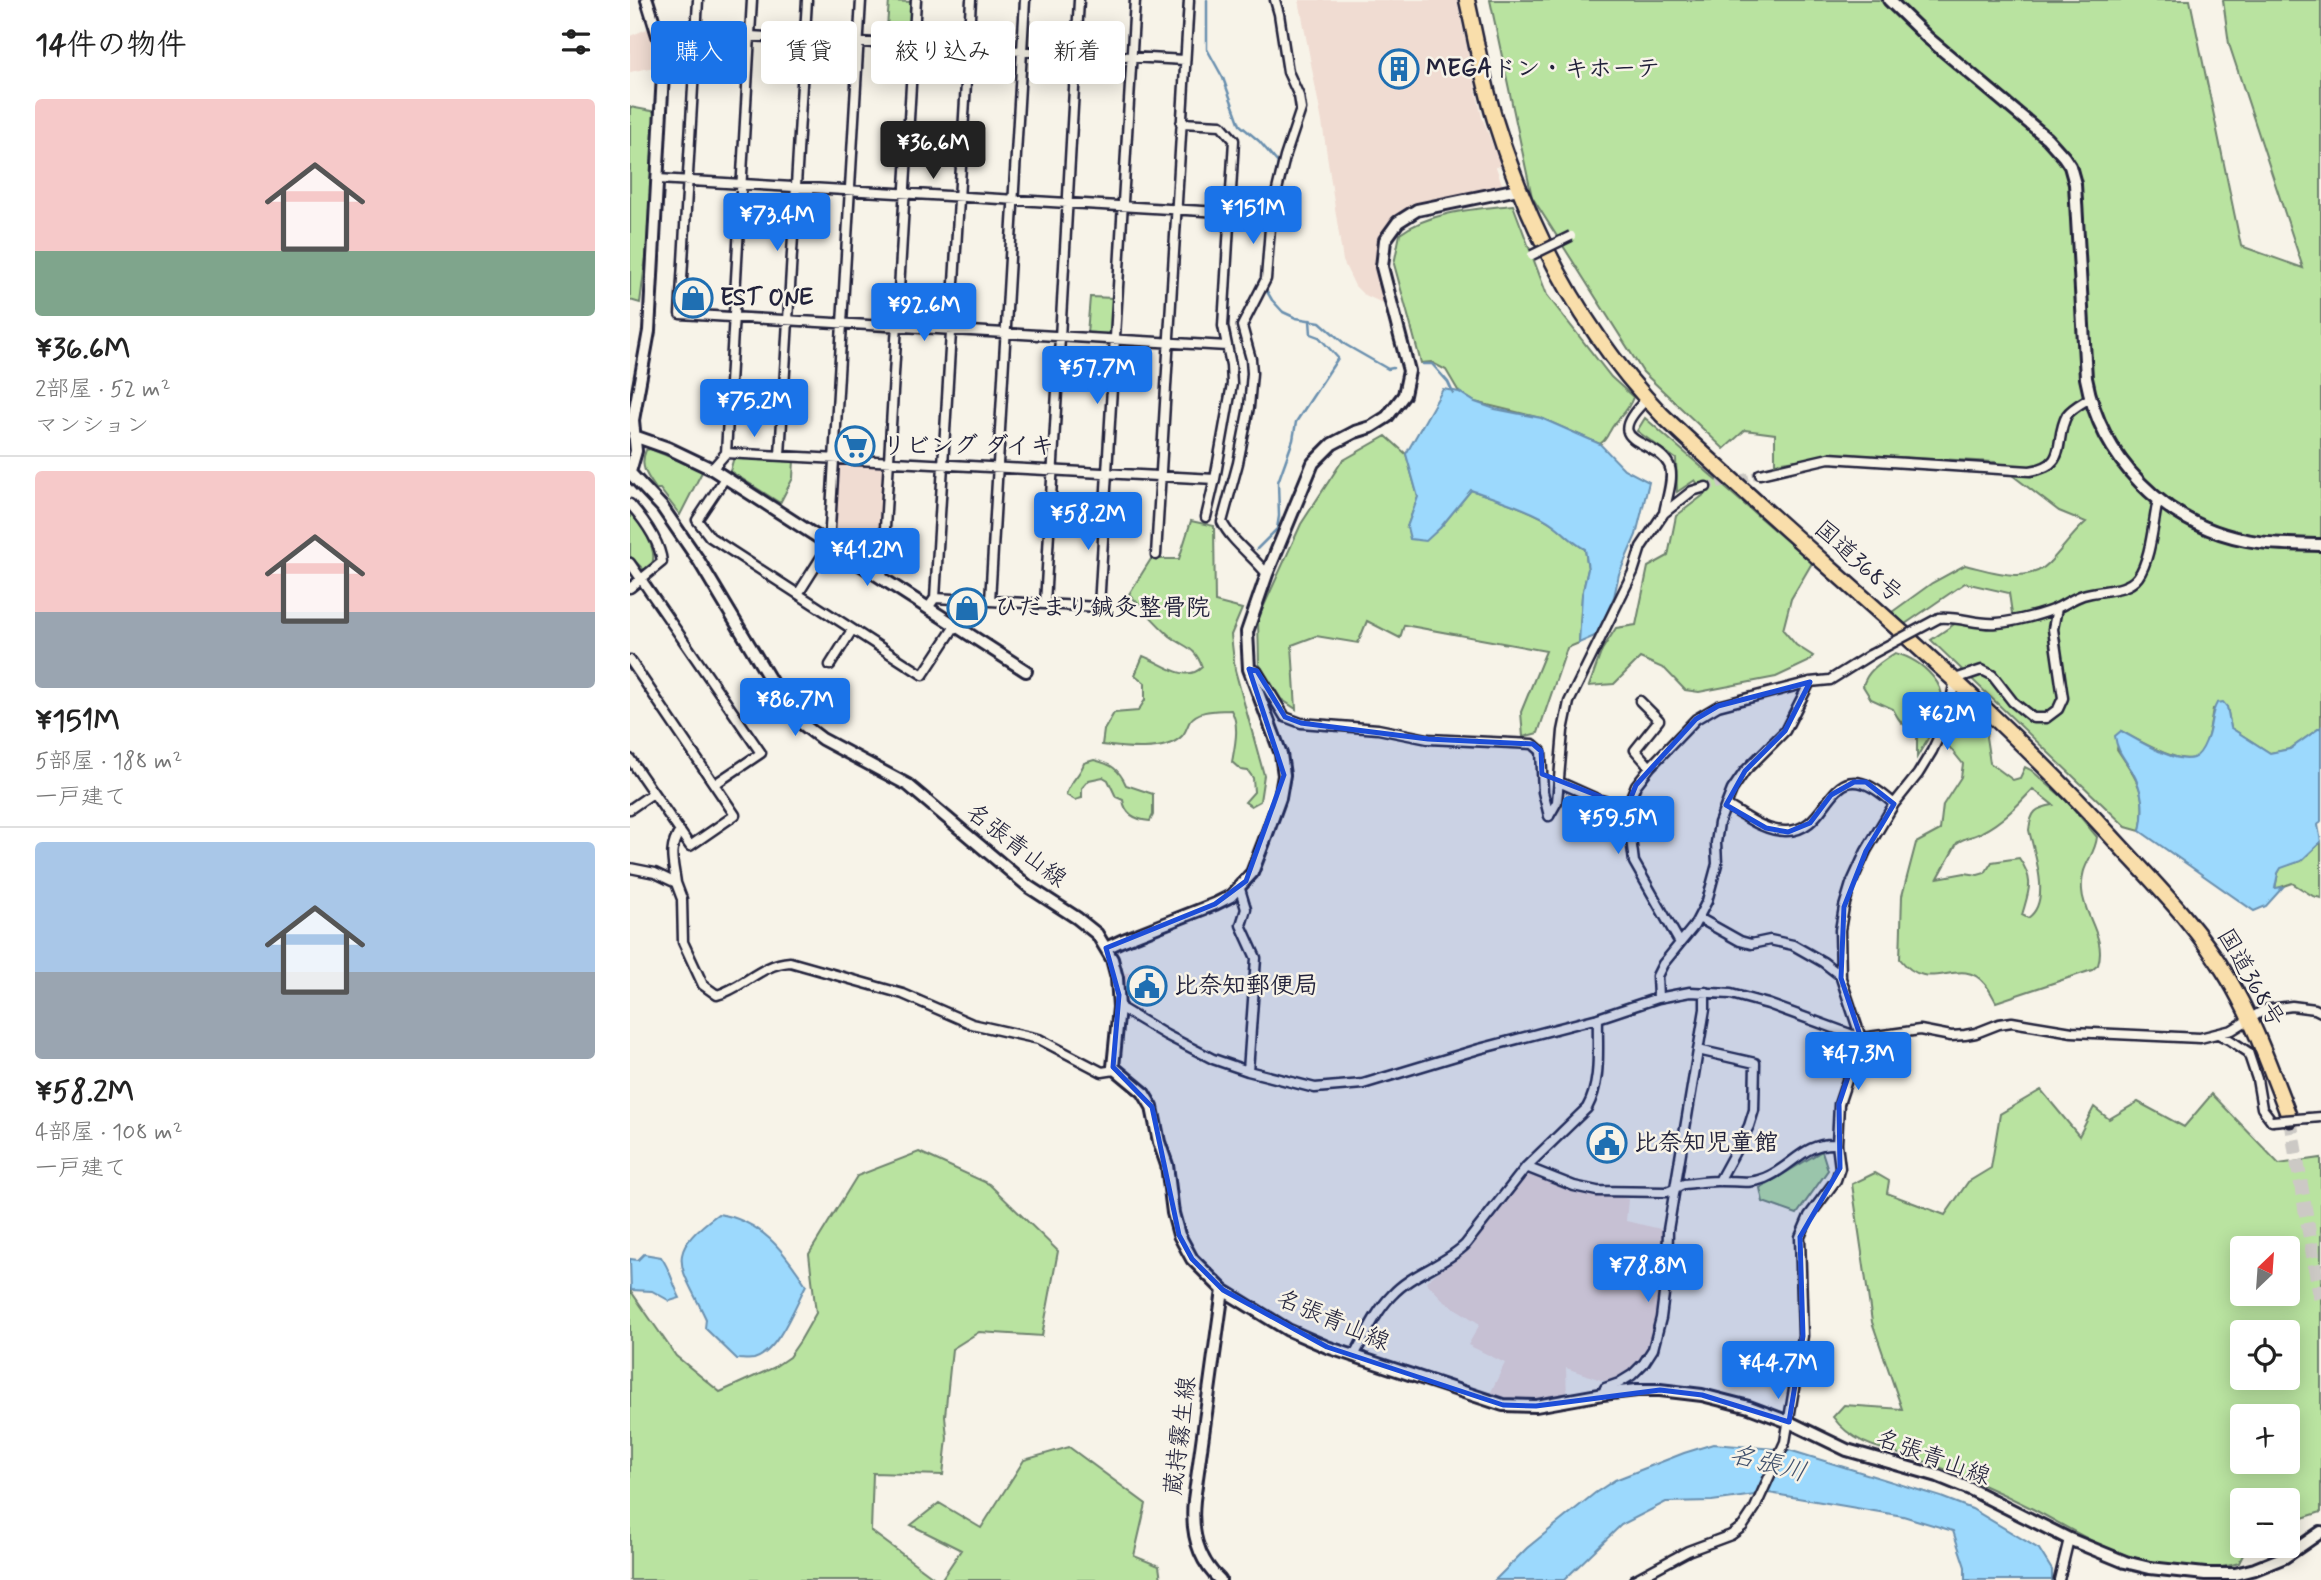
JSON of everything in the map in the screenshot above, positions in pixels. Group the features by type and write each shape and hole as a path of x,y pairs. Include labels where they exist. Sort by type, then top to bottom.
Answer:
{"highway":[{"name":"国道368号","path":"1467,0 1494,117 1518,188 1563,284 1601,343 1647,399 1681,433 1955,679 2090,813 2194,929 2228,978 2250,1019 2290,1119"}],"main road":[{"path":"630,473 635,459 634,419 649,331 664,55 648,0"},
{"path":"1889,0 1928,38 2047,138 2070,166 2076,192 2086,377 2090,398 2104,433 2122,463 2158,499 2182,516 2228,536 2263,542 2321,545"},
{"path":"1106,948 1215,904 1240,888 1252,873 1284,786 1281,754 1249,669 1247,632 1267,574 1313,463 1332,444 1387,417 1404,395 1408,380 1407,360 1382,267 1383,246 1389,233 1403,217 1417,210 1518,188"},
{"path":"634,436 668,448 712,469 1026,671"},
{"name":"名張青山線","path":"630,473 669,517 699,561 781,698 801,723 822,739 908,785 1029,887 1091,928 1106,948 1115,969 1119,1007 1114,1051 1115,1070 1143,1092 1152,1107 1167,1165 1173,1213 1179,1235 1192,1259 1223,1290 1288,1330 1354,1356 1503,1405 1536,1406 1604,1394 1648,1390 1702,1395 1749,1407 1789,1422 1847,1450 1938,1476 1970,1489 2069,1539 2125,1562 2150,1568 2205,1574 2255,1569 2285,1557 2321,1532"},
{"name":"蔵持霧生線","path":"1220,1580 1211,1572 1200,1553 1192,1526 1223,1290"}],"street":[{"path":"697,21 698,0"},
{"path":"712,469 726,453 752,0"},
{"path":"806,21 807,0"},
{"path":"798,594 830,545 861,0"},
{"path":"915,21 916,0"},
{"path":"969,21 971,0"},
{"path":"990,601 1025,0"},
{"path":"1078,21 1079,0"},
{"path":"935,598 1099,607 1135,0"},
{"path":"1156,555 1189,0"},
{"path":"1267,574 1222,522 1249,408 1251,359 1242,326 1266,279 1267,215 1301,114 1301,105 1288,72 1275,0"},
{"path":"747,35 761,36"},
{"path":"858,41 871,42"},
{"path":"1015,51 1029,51"},
{"path":"1125,57 1185,60"},
{"path":"693,84 680,314 1227,346"},
{"path":"780,455 802,84"},
{"path":"883,579 912,84"},
{"path":"928,608 935,598 965,84"},
{"path":"1045,604 1074,84"},
{"path":"1181,123 1221,125 1234,141 1223,327 1232,384 1206,517"},
{"path":"658,179 1267,215"},
{"path":"1532,255 1571,236"},
{"path":"1760,474 1829,458 2030,471 2041,469 2057,456 2069,412 2090,398"},
{"path":"1647,399 1631,414 1628,421 1629,431 1637,442 1669,465 1671,477 1664,513"},
{"path":"726,453 1215,479"},
{"path":"725,478 697,520 710,537 852,630 923,675 955,626"},
{"path":"1249,669 1257,671 1285,717 1301,723 1378,729 1428,739 1533,744 1541,751 1543,793 1549,816 1557,802 1560,756 1569,702 1633,572 1645,539 1664,513 1692,491 1706,487"},
{"path":"1681,943 1634,862 1627,807 1636,785 1650,767 1696,719 1718,706 1810,682 1830,680 1939,618 1953,617 1997,624 2057,608 2082,596 2123,587 2137,579 2150,549 2158,499"},
{"path":"630,504 641,516 662,558 659,567 630,588"},
{"path":"630,563 761,752 715,784"},
{"path":"1634,1580 1688,1551 1731,1535 1743,1526 1755,1508 1785,1443 1803,1336 1800,1237 1809,1216 1836,1180 1840,1168 1837,1144 1839,1104 1861,1038 1841,976 1840,930 1851,884 1894,804 1932,751 1948,716 1955,679 1976,671 1986,671 2022,710 2033,718 2046,718 2057,709 2063,698 2053,629 2057,608"},
{"path":"830,665 852,630"},
{"path":"630,660 735,815 690,846 630,759"},
{"path":"1658,998 1657,976 1662,964 1699,918 1707,901 1717,864 1719,823 1726,805 1745,771 1785,731 1810,682"},
{"path":"1640,701 1658,720 1635,751 1650,767"},
{"path":"1559,782 1597,799 1627,807"},
{"path":"1726,805 1766,828 1788,832 1810,823 1831,795 1854,782 1866,782 1894,804"},
{"path":"630,809 653,793"},
{"path":"680,831 675,837 671,863 682,899 683,942 703,985 717,995 778,963 790,962 903,994 972,1024 1039,1039 1102,1072 1115,1070"},
{"path":"630,868 655,873 676,883"},
{"path":"1240,888 1246,909 1241,925 1256,958 1248,1071"},
{"path":"1699,918 1740,941 1751,944 1770,940 1793,945 1841,976"},
{"path":"1604,1394 1605,1388 1626,1379 1638,1369 1650,1357 1653,1349 1664,1294 1668,1230 1705,1009 1705,992"},
{"path":"1119,1007 1213,1059 1315,1088 1363,1084 1682,993 1731,994 1768,1004 1861,1038 1920,1030 1951,1036 1965,1035 2012,1022 2107,1035 2200,1038 2232,1030 2264,1010 2292,1006 2321,1012"},
{"path":"1354,1356 1392,1294 1419,1274 1453,1256 1465,1245 1527,1167 1587,1108 1593,1097 1596,1081 1598,1018"},
{"path":"2218,1034 2248,1052 2257,1079 2262,1108 2272,1121 2321,1117"},
{"path":"1698,1050 1755,1063 1754,1110 1749,1126 1719,1181"},
{"path":"1527,1167 1574,1186 1597,1191 1665,1192 1680,1185 1719,1181 1746,1183 1765,1178 1810,1148 1822,1143 1837,1144"},
{"path":"2059,1580 2069,1539"}],"highlighted area":[{"path":"1249,669 1257,671 1285,717 1301,723 1428,739 1533,744 1541,751 1542,774 1627,807 1636,785 1696,719 1718,706 1810,682 1785,731 1745,771 1726,805 1766,828 1788,832 1810,823 1831,795 1854,782 1866,782 1894,804 1866,851 1844,907 1841,978 1861,1038 1839,1104 1840,1168 1800,1237 1803,1336 1789,1422 1702,1395 1660,1390 1536,1406 1503,1405 1327,1347 1223,1290 1192,1259 1179,1235 1152,1107 1113,1067 1119,995 1106,948 1215,904 1246,881 1284,775"}],"shaded area":[{"path":"1299,0 1457,0 1482,117 1501,166 1496,167 1502,184 1496,188 1416,204 1399,213 1387,224 1381,234 1375,256 1376,270 1387,305 1363,294 1355,286 1343,261 1322,122"},
{"path":"651,27 651,68 630,72 630,36"},
{"path":"843,461 883,465 886,469 880,565 835,539 838,466"},
{"path":"1139,963 1162,974 1155,1001 1135,994 1127,995 1124,973 1136,972"},
{"path":"1529,1171 1587,1192 1628,1199 1626,1221 1665,1230 1666,1252 1657,1321 1645,1359 1623,1377 1607,1382 1566,1368 1567,1399 1535,1402 1489,1396 1505,1363 1468,1345 1480,1324 1445,1302 1426,1282 1480,1235 1517,1182"}],"green space":[{"path":"1490,0 2190,0 2241,246 2303,268 2229,44 2223,0 2321,0 2321,727 2290,749 2270,753 2231,728 2227,707 2213,709 2205,746 2198,756 2191,759 2159,751 2121,731 2117,749 2135,778 2143,807 2140,831 2126,827 1931,640 1956,623 2014,627 2009,593 1965,583 1905,624 1892,612 1932,583 1965,565 1997,573 2020,575 2040,570 2086,522 2059,511 1995,462 1839,454 1775,463 1775,434 1745,430 1724,449 1643,372 1532,197"},
{"path":"889,1 912,2 911,21 887,21"},
{"path":"630,107 657,112 653,202 640,303 630,300"},
{"path":"1513,205 1547,295 1611,377 1633,397 1628,408 1600,444 1541,418 1475,402 1459,392 1446,370 1431,362 1421,363 1394,264 1400,234 1412,226 1440,216"},
{"path":"1090,297 1114,298 1112,332 1108,335 1087,334"},
{"path":"1645,418 1812,563 1791,599 1783,630 1796,645 1813,656 1808,662 1776,677 1699,692 1685,690 1665,669 1640,658 1614,684 1589,686 1602,650 1616,628 1636,625 1648,567 1668,556 1676,516 1705,494 1695,480 1677,492 1676,459 1637,431"},
{"path":"1386,436 1406,454 1418,497 1407,527 1440,528 1471,490 1537,515 1585,549 1588,569 1582,595 1579,643 1567,648 1538,733 1523,737 1521,712 1546,651 1404,625 1400,638 1367,621 1358,643 1316,636 1292,645 1296,709 1281,699 1259,664 1258,619 1301,524 1342,461"},
{"path":"650,449 703,470 680,515 647,475 643,461 646,450"},
{"path":"734,457 794,460 793,478 780,503 730,471"},
{"path":"630,513 643,530 653,551 652,564 644,570 630,556"},
{"path":"1191,521 1214,526 1215,602 1242,609 1231,635 1235,670 1264,775 1260,801 1251,806 1245,802 1254,792 1253,778 1248,771 1241,770 1232,762 1236,729 1231,710 1198,714 1190,721 1182,736 1166,745 1144,748 1102,745 1104,730 1114,713 1138,711 1145,700 1145,683 1135,675 1143,656 1181,673 1195,672 1202,667 1193,651 1170,636 1129,594 1151,559 1179,559"},
{"path":"1895,653 1911,659 1925,669 1933,677 1942,697 1939,717 1917,757 1917,730 1902,723 1893,709 1871,699 1863,686 1872,671"},
{"path":"1966,704 1989,724 1986,737 1990,763 2013,780 2020,778 2025,767 2031,770 2069,803 2097,837 2082,881 2083,899 2099,945 2098,965 2092,970 1996,1002 1986,985 1974,975 1964,972 1922,975 1911,970 1900,959 1902,896 1916,843 1940,830 1943,805 1961,777 1963,764 1947,744","holes":["2033,789 2053,805 2042,807 2035,812 2030,824 2040,889 2035,911 2028,918 2022,915 2029,880 2019,858 1992,862 1985,873 1978,875 1965,873 1938,878 1957,843 1996,823"]},
{"path":"1094,760 1114,768 1126,785 1153,794 1153,815 1150,821 1136,818 1129,813 1123,800 1116,797 1108,780 1103,777 1089,780 1082,788 1082,798 1075,800 1066,795 1084,763"},
{"path":"2321,842 2321,898 2292,883 2275,889 2281,867 2301,861"},
{"path":"2041,1090 2079,1136 2094,1107 2109,1119 2138,1102 2184,1127 2212,1094 2279,1164 2321,1158 2321,1512 2300,1519 2300,1488 2230,1488 2230,1558 2242,1558 2239,1563 2204,1568 2155,1563 2099,1544 1965,1477 1863,1442 1842,1427 1833,1417 1844,1405 1902,1409 1872,1322 1852,1184 1875,1173 1889,1181 1887,1193 1945,1215 1968,1182 1991,1168 2000,1114"},
{"path":"1822,1151 1828,1170 1797,1214 1763,1202 1760,1188"},
{"path":"919,1152 989,1184 1058,1251 1042,1336 979,1332 952,1349 945,1416 947,1438 943,1475 873,1473 871,1531 937,1580 630,1580 630,1290 676,1356 720,1392 773,1368 789,1357 816,1313 809,1254 857,1176"},
{"path":"1069,1447 1146,1504 1134,1556 1159,1566 1161,1580 941,1580 961,1550 911,1525 939,1503 981,1528 1024,1460"}],"water":[{"path":"1443,389 1459,392 1475,402 1495,409 1541,418 1600,444 1624,469 1649,482 1636,535 1597,635 1579,643 1582,595 1588,569 1585,549 1537,515 1471,490 1426,541 1410,539 1407,527 1418,497 1406,454"},
{"path":"2223,702 2227,707 2231,728 2270,753 2290,749 2321,727 2321,821 2318,825 2321,842 2301,861 2281,868 2275,888 2283,887 2266,906 2254,911 2140,831 2143,808 2141,793 2119,750 2115,736 2121,731 2177,758 2193,758 2200,753 2204,745 2217,703"},
{"path":"718,1214 733,1217 759,1230 780,1249 806,1285 778,1338 763,1355 754,1359 737,1359 705,1328 706,1319 684,1273 683,1251 689,1240"},
{"path":"644,1254 661,1257 680,1298 670,1301 652,1291 631,1290 630,1259 638,1260"},
{"name":"名張川","path":"1713,1444 1789,1450 1972,1509 2039,1549 2052,1570 2052,1580 1965,1580 1965,1567 1953,1531 1903,1516 1769,1493 1712,1501 1666,1502 1621,1525 1564,1580 1495,1580 1527,1548 1615,1480"}],"waterway":[{"path":"1207,0 1207,49 1223,78 1240,125 1259,141 1278,163 1268,213"},
{"path":"1261,282 1267,219"},
{"path":"1265,288 1283,312 1296,318 1320,322 1346,345 1388,369 1393,368"},
{"path":"1257,549 1277,529 1278,482 1293,440 1296,422 1338,358 1319,337 1311,334 1310,320"},
{"path":"1423,364 1432,364 1448,382 1453,393"}],"tunnel":[{"path":"1706,487 1760,474"},
{"path":"2290,1119 2321,1303"}],"place":[{"name":"MEGAドン・キホーテ","path":"1399,69"},
{"name":"EST ONE","path":"693,298"},
{"name":"リビング ダイキ","path":"855,446"},
{"name":"ひだまり鍼灸整骨院","path":"967,608"},
{"name":"比奈知郵便局","path":"1147,986"},
{"name":"比奈知児童館","path":"1607,1143"}]}
